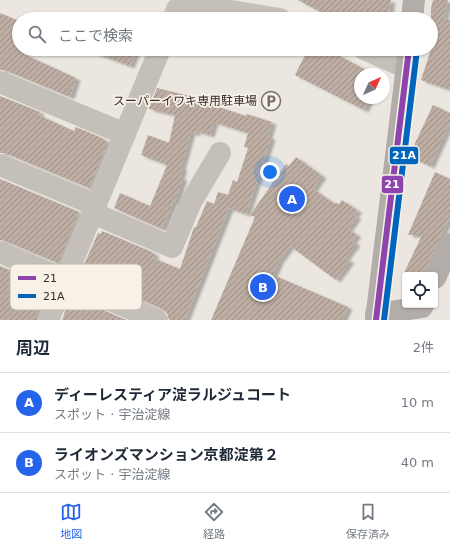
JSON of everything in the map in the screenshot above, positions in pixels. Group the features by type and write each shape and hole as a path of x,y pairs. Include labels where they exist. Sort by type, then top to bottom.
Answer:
{"main road":[{"path":"413,12 414,0"},
{"path":"408,59 376,317 417,308"},
{"path":"438,272 450,244"}],"street":[{"path":"176,12 177,9 186,4 236,12"},
{"path":"72,264 157,56"},
{"path":"395,56 408,59"},
{"path":"0,82 125,134"},
{"path":"0,165 172,247 191,202 220,153"},
{"path":"0,252 28,264"},
{"path":"48,320 52,310"},
{"path":"128,314 157,320"}],"building":[{"path":"298,0 391,0 389,12 321,12"},
{"path":"433,0 448,0 444,18 450,20 450,90 421,80 429,56 438,56 438,12 431,12"},
{"path":"0,13 12,18 12,56 28,56 76,78 70,97 5,70 0,70"},
{"path":"103,56 134,56 130,66"},
{"path":"304,56 339,56 362,68 354,68 354,104 367,104 364,110 295,75"},
{"path":"157,88 189,96 246,116 247,114 272,122 268,136 271,138 246,214 229,208 185,320 169,320 167,313 162,309 142,300 142,264 84,264 98,233 101,234 102,231 152,252 155,254 153,258 180,269 194,227 196,227 207,201 214,204 218,192 228,195 233,180 237,182 248,148 244,147 248,133 214,122 210,135 196,131 195,134 191,132 181,168 183,168 180,177 183,178 175,202 173,202 162,229 114,208 120,193 150,206 167,165 141,155 148,135 169,143 175,115 149,109"},
{"path":"0,96 40,112 39,115 74,131 76,127 108,142 89,188 5,153 0,153"},
{"path":"433,105 450,113 450,122 430,166 409,156"},
{"path":"296,157 322,176 313,189 335,204 339,204 342,200 358,211 354,215 357,217 348,229 357,235 352,241 356,244 345,258 350,261 336,280 290,246 279,261 273,275 348,307 342,320 211,320 255,217 250,215 286,164 289,166"},
{"path":"435,172 450,179 450,217 424,272 404,272 422,235 408,235"},
{"path":"0,179 79,212 58,263 0,240"},
{"path":"0,266 10,270 10,310 38,310 36,320 0,320"},
{"path":"66,310 103,310 126,320 62,320"}],"transit line":[{"name":"21","path":"376,320 408,56"},
{"name":"21A","path":"384,320 416,56"}],"place":[{"name":"スーパーイワキ専用駐車場","path":"271,101"},
{"name":"ディーレスティア淀ラルジュコート","path":"292,199"},
{"name":"ライオンズマンション京都淀第２","path":"263,287"}]}
